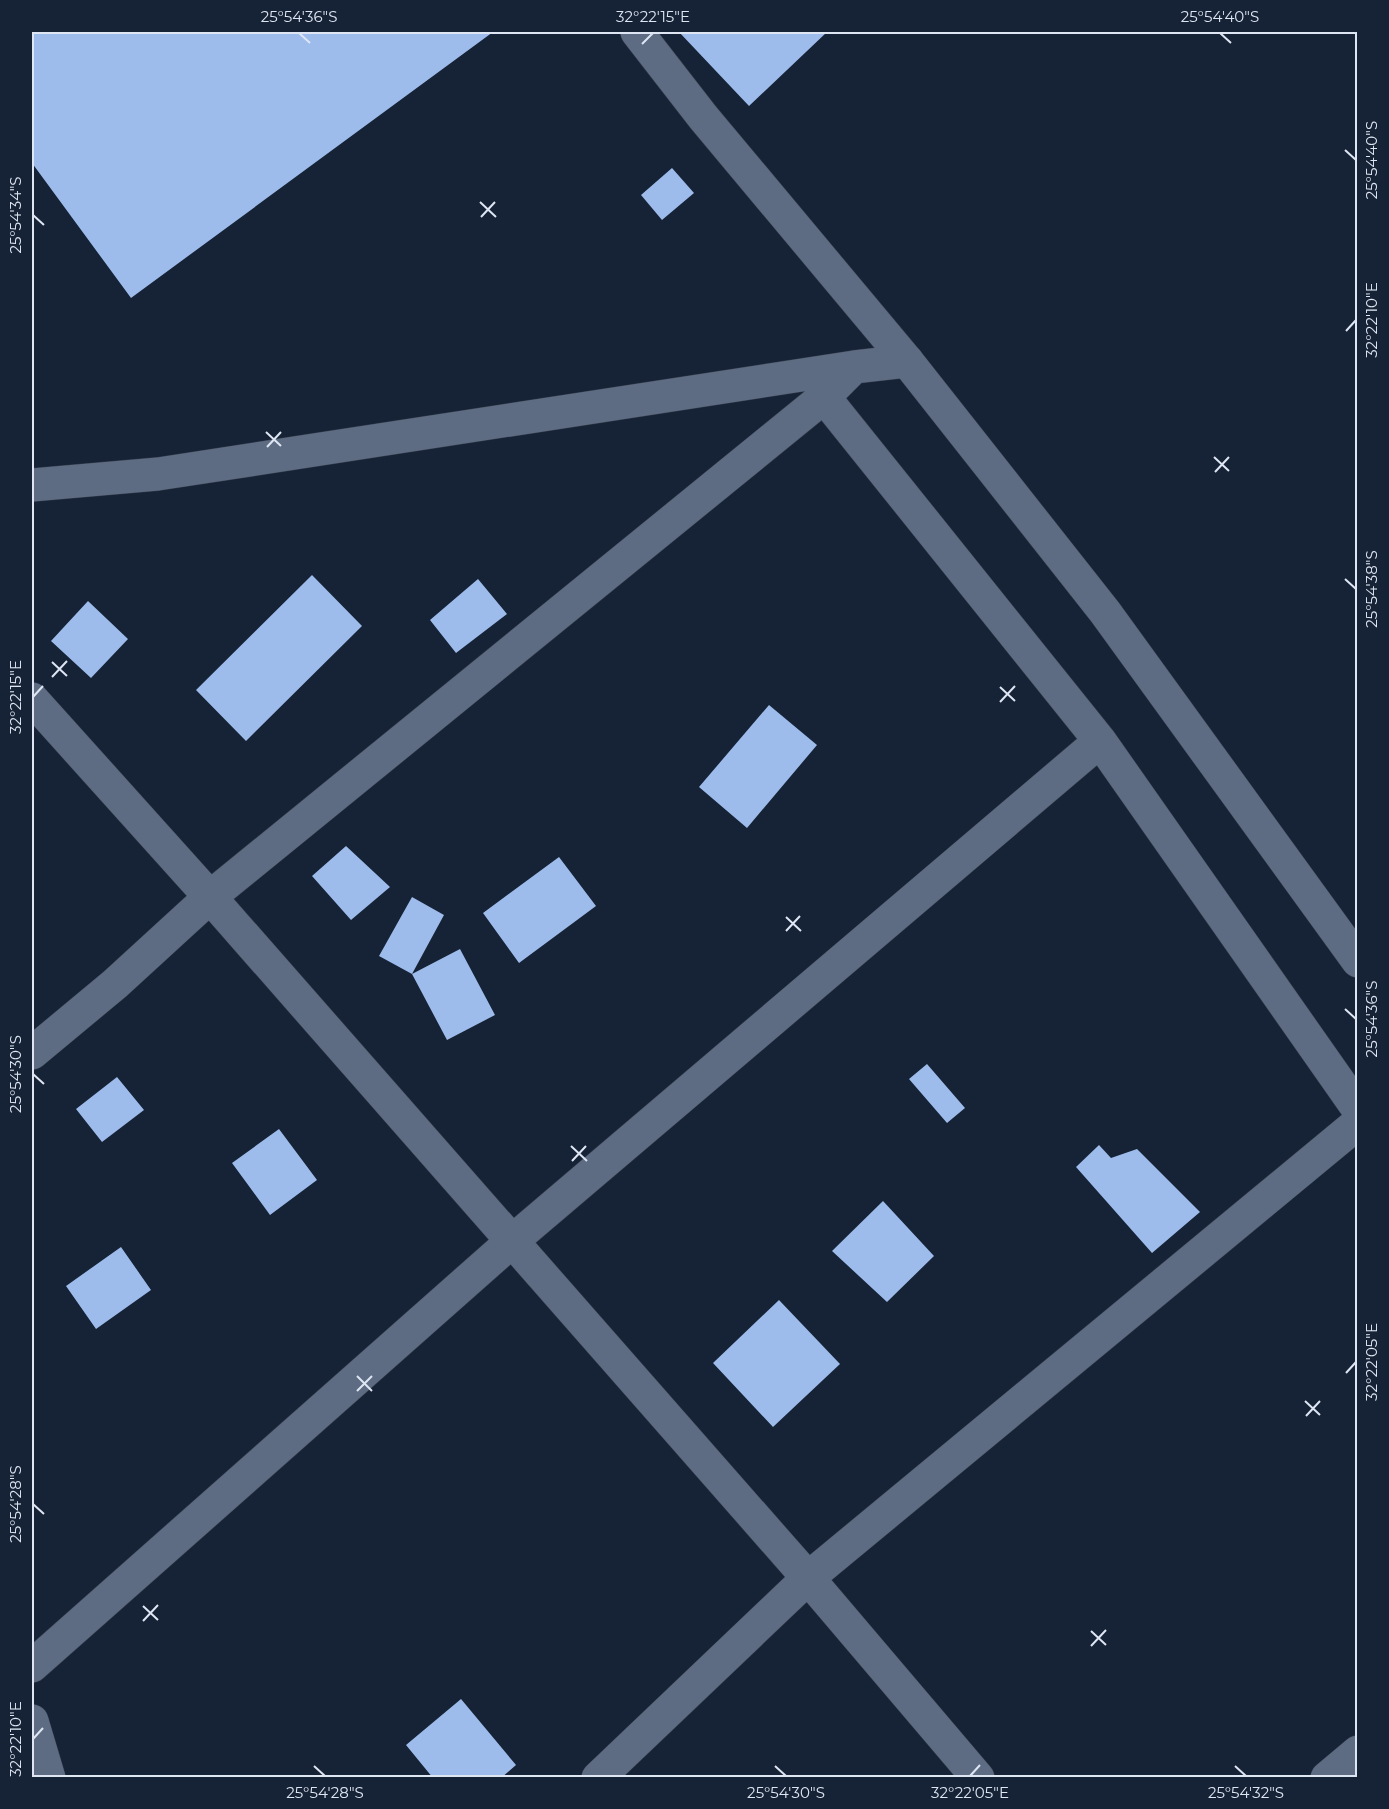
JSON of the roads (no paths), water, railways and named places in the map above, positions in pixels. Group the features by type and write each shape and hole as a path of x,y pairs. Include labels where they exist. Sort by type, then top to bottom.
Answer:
{"street":[{"path":"637,32 703,117 907,361 1105,612 1358,961"},
{"path":"32,485 158,474 854,366 907,361"},
{"path":"32,1053 116,984 210,897 824,397 854,366"},
{"path":"824,397 1100,741 1358,1109"},
{"path":"32,699 210,897 808,1578 978,1778"},
{"path":"32,1665 511,1242 1100,741"},
{"path":"598,1778 808,1578 1358,1123"},
{"path":"32,1721 49,1778"},
{"path":"1327,1778 1358,1752"}]}
